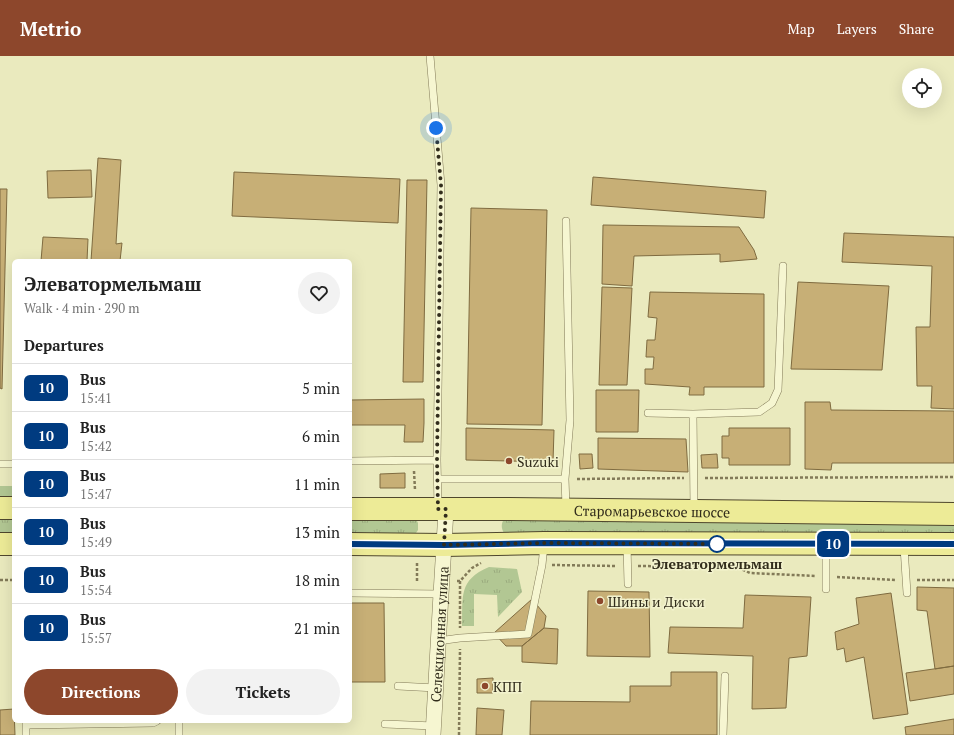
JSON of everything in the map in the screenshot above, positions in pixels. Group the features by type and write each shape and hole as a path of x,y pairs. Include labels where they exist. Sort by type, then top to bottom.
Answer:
{"main road":[{"path":"0,508 12,508"},
{"name":"Старомарьевское шоссе","path":"352,508 954,514"},
{"path":"0,544 12,544"},
{"path":"352,544 954,544"}],"street":[{"name":"Селекционная улица","path":"433,731 444,545 442,509"}],"lane":[{"path":"430,56 441,185 437,460 442,509"},
{"path":"566,221 570,420 565,479 566,510"},
{"path":"648,412 694,414 759,412 772,403 778,390 783,266"},
{"path":"694,414 694,511"},
{"path":"352,461 437,460"},
{"path":"0,464 12,464"},
{"path":"438,479 565,479"},
{"path":"438,641 460,638 528,634 542,565 544,543"},
{"path":"627,543 628,584"},
{"path":"826,544 826,589"},
{"path":"904,544 906,593"},
{"path":"352,593 441,587"},
{"path":"723,735 725,676"},
{"path":"398,686 436,688"},
{"path":"26,735 26,723 153,723"},
{"path":"179,723 179,735"},
{"path":"385,724 433,731"}],"path":[{"path":"565,479 954,477"},
{"path":"417,581 441,587 460,581 472,568 485,562"},
{"path":"542,565 738,567 750,573 906,580 954,580"},
{"path":"0,580 12,580"},
{"path":"459,735 460,581"}],"green space":[{"path":"0,486 12,486 12,497 0,497"},
{"path":"0,519 12,519 12,533 0,533"},
{"path":"352,519 416,519 418,523 418,530 416,533 352,533"},
{"path":"504,519 954,522 954,535 504,533 502,523"},
{"path":"489,567 517,569 522,592 498,617 497,595 474,594 474,626 462,626 464,590 472,578 479,572"}],"building":[{"path":"98,158 121,160 116,244 122,243 120,259 91,259"},
{"path":"91,170 92,197 48,198 47,171"},
{"path":"234,172 400,179 398,223 232,216"},
{"path":"593,177 766,191 764,218 591,205"},
{"path":"407,180 427,180 423,382 403,382"},
{"path":"0,189 7,189 2,389 0,388"},
{"path":"471,208 547,210 542,425 467,424"},
{"path":"603,225 739,227 754,250 757,259 720,262 720,254 634,256 632,286 602,284"},
{"path":"844,233 954,237 954,409 931,408 932,386 917,386 916,327 930,327 932,266 842,262"},
{"path":"43,237 88,239 87,259 41,259"},
{"path":"798,282 889,286 882,370 791,369"},
{"path":"602,287 632,288 627,385 599,385"},
{"path":"650,292 764,294 764,387 704,387 704,395 689,395 690,387 645,384 645,369 653,369 654,357 646,357 647,340 655,340 657,318 648,317"},
{"path":"596,390 639,390 638,432 596,432"},
{"path":"424,399 423,442 404,442 405,425 352,425 352,400"},
{"path":"805,402 830,402 831,410 954,411 954,463 832,463 831,470 805,469"},
{"path":"466,428 554,430 553,462 466,460"},
{"path":"729,428 790,428 790,465 729,465 729,458 722,458 722,436 729,436"},
{"path":"598,438 686,439 688,472 598,469"},
{"path":"579,454 592,454 593,468 580,469"},
{"path":"717,454 718,468 702,468 701,455"},
{"path":"405,473 405,488 380,488 380,474"},
{"path":"917,587 954,588 954,666 935,669 927,611 917,610"},
{"path":"588,591 649,592 650,657 587,656"},
{"path":"891,593 908,714 873,719 864,657 846,662 844,648 837,650 835,632 859,624 856,598"},
{"path":"745,595 811,597 807,656 789,658 786,708 752,709 753,656 668,653 670,627 743,628"},
{"path":"532,599 546,616 544,628 522,646 506,646 494,633"},
{"path":"352,603 384,603 385,682 352,682"},
{"path":"544,628 558,629 557,664 522,662 522,646"},
{"path":"954,666 954,694 910,701 906,673"},
{"path":"671,672 717,672 717,735 530,735 531,701 630,702 630,686 671,686"},
{"name":"КПП","path":"493,678 493,693 477,693 477,679"},
{"path":"477,708 504,710 502,735 476,735"},
{"path":"12,709 12,723 15,723 15,735 0,735 0,710"},
{"path":"954,719 954,735 906,735 905,727"}],"bus line":[{"name":"10","path":"352,544 954,544"}],"place":[{"name":"Suzuki","path":"509,461"},
{"name":"Элеватормельмаш","path":"717,544"},
{"name":"Шины и Диски","path":"600,601"},
{"name":"КПП","path":"485,686"}],"route":[{"path":"436,128 441,185 437,460 438,509 446,509 444,545 544,543 719,544 717,544"}]}
